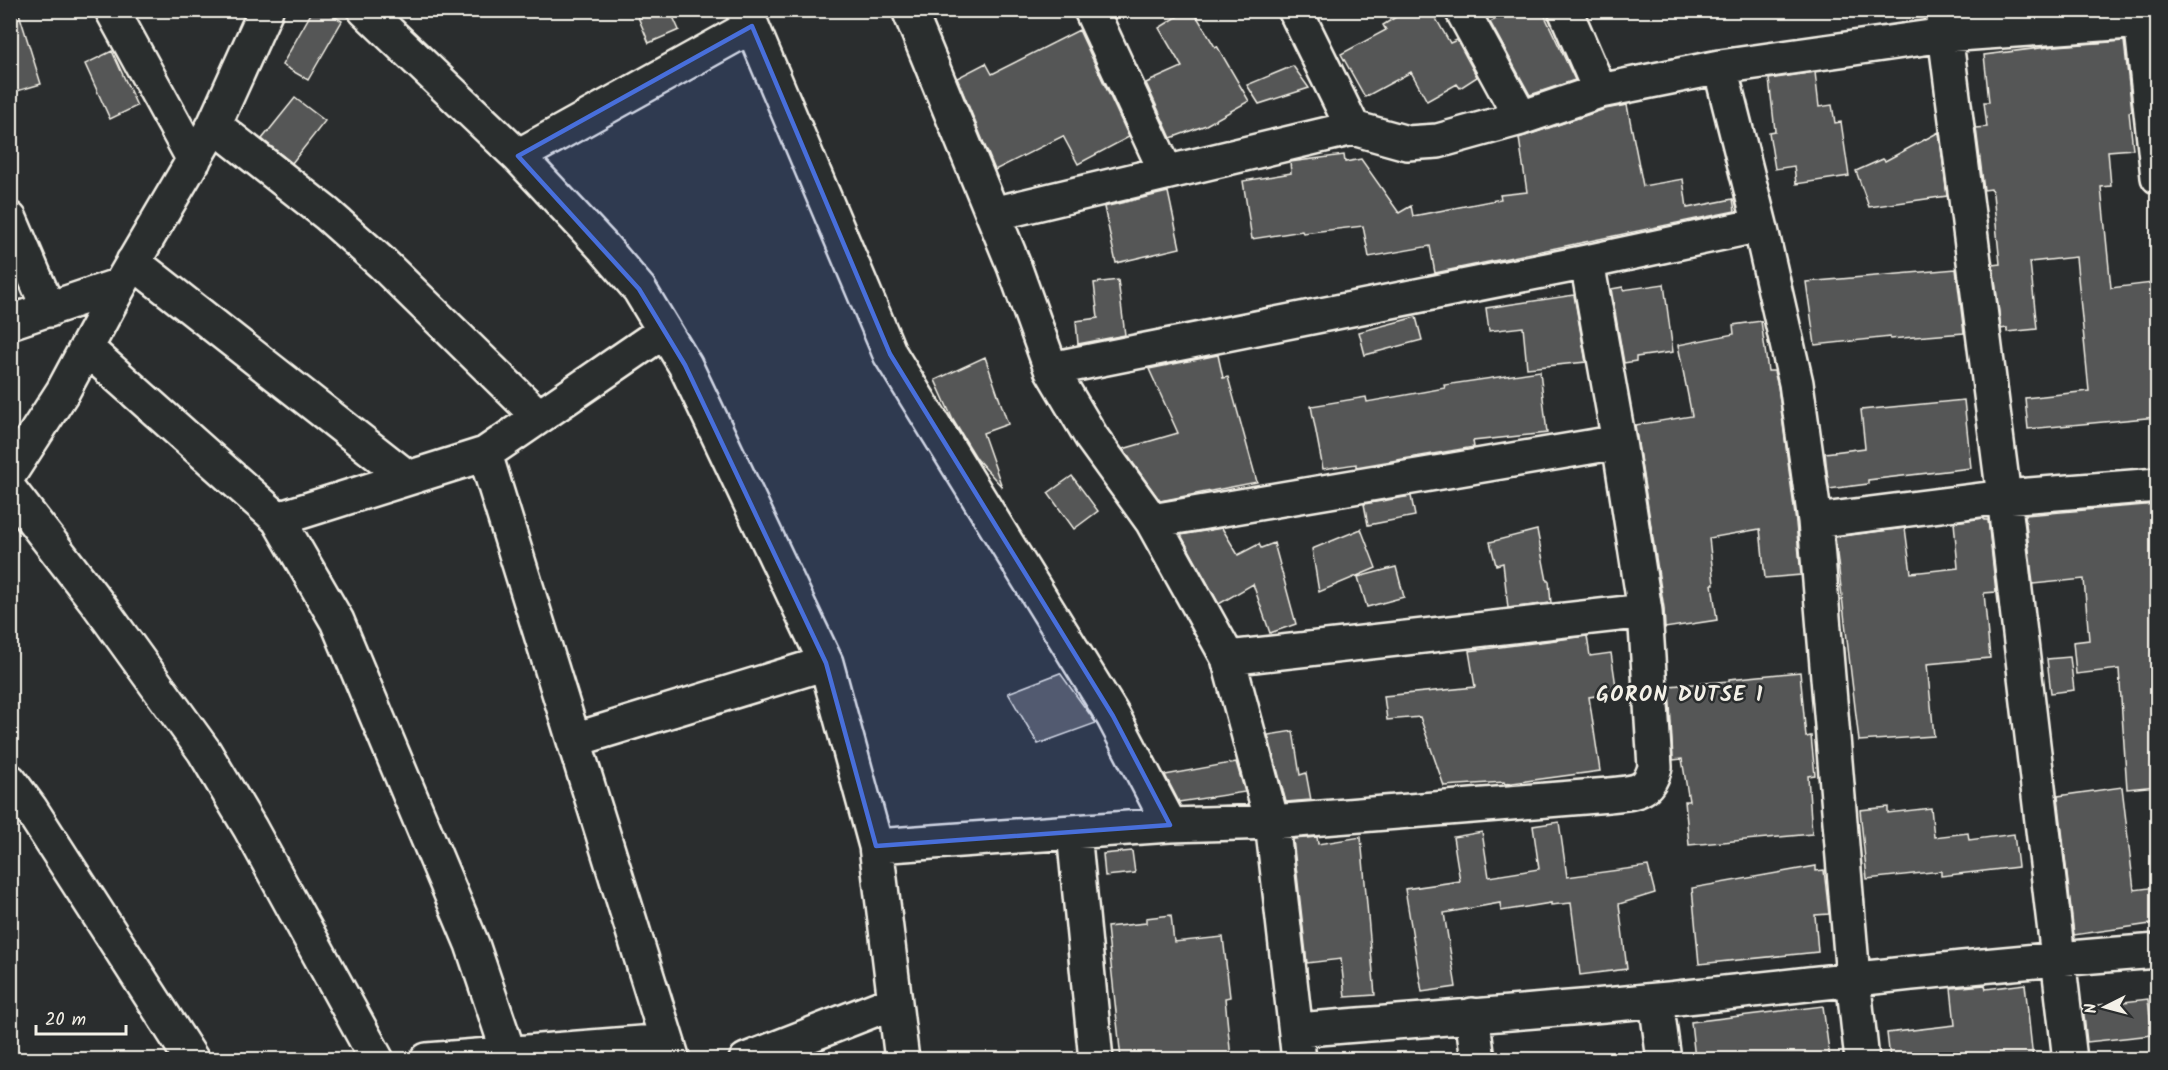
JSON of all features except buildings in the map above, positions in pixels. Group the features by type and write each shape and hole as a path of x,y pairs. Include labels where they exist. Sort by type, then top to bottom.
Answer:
{"street":[{"path":"112,10 194,159"},
{"path":"10,473 63,391 127,273 214,125 266,10"},
{"path":"365,10 518,156 604,248 639,289 685,365 826,663 876,846 902,1059"},
{"path":"909,10 993,214 1051,369 1092,438 1152,522 1228,658 1272,822 1298,1045 1472,1016 1656,1000 2059,958 2157,951"},
{"path":"1091,10 1166,172"},
{"path":"1295,10 1353,128"},
{"path":"1462,10 1521,118"},
{"path":"1565,10 1600,91"},
{"path":"993,214 1353,128 1407,143 1438,141 1521,118 1600,91 1944,23 2146,17 2157,177"},
{"path":"518,156 747,18 890,354 1113,717 1170,825"},
{"path":"1944,23 2004,497 2070,1059"},
{"path":"1720,67 1760,225 1796,383 1815,521 1852,978 1862,1059"},
{"path":"214,125 327,214 382,263 539,417"},
{"path":"10,219 49,310"},
{"path":"1051,369 1587,262 1760,225"},
{"path":"876,846 1170,825 1272,822 1609,795 1646,788 1652,780 1655,767 1645,611 1619,442 1587,262"},
{"path":"10,322 49,310 127,273"},
{"path":"127,273 408,478"},
{"path":"278,519 484,454 664,331"},
{"path":"86,348 278,519 337,621 471,944 510,1057"},
{"path":"1152,522 1619,442"},
{"path":"427,1059 670,1050 484,454"},
{"path":"1815,521 2004,497 2157,485"},
{"path":"10,490 112,623 204,751 250,828 377,1059"},
{"path":"1228,658 1645,611"},
{"path":"574,740 826,663"},
{"path":"10,781 30,808 192,1059"},
{"path":"1074,832 1095,1059"},
{"path":"1656,1000 1664,1059"},
{"path":"746,1059 894,1002"},
{"path":"1472,1016 1478,1059"}],"highlighted area":[{"path":"752,26 890,354 1113,716 1170,825 876,846 826,663 685,365 639,289 518,156"}],"district":[{"name":"GORON DUTSE 1","path":"1680,694"}]}
